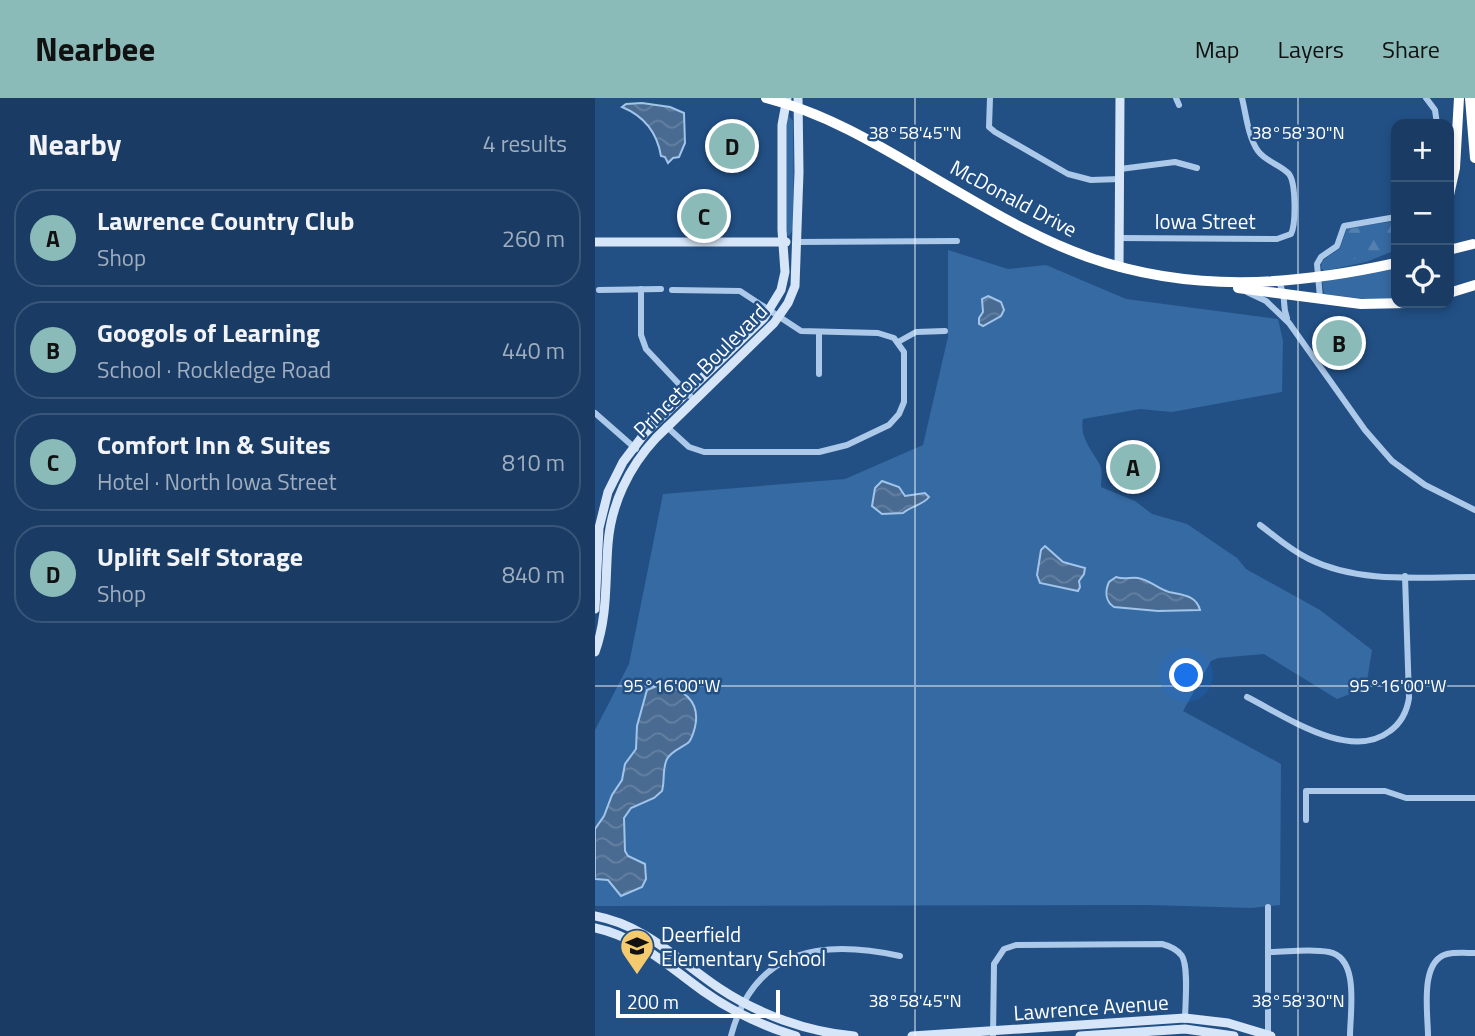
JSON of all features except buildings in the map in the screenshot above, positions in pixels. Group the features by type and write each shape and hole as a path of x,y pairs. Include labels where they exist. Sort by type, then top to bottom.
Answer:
{"highway":[{"name":"McDonald Drive","path":"766,98 798,103 1041,237 1119,267 1169,278 1239,288 1370,304 1391,303"},
{"path":"1452,182 1459,98"},
{"path":"1470,98 1475,158"},
{"path":"1454,249 1473,244"},
{"path":"1354,270 1391,257"},
{"name":"McDonald Drive","path":"1218,283 1317,277 1391,265"},
{"path":"1454,291 1475,285"}],"street":[{"path":"990,98 989,127 1068,174 1091,180 1119,179"},
{"path":"1119,98 1119,267"},
{"name":"Iowa Street","path":"1119,238 1249,240 1283,239 1290,235 1294,225 1292,180 1258,150 1242,98"},
{"path":"1426,98 1435,110 1436,119"},
{"name":"Princeton Boulevard","path":"595,609 597,540 601,515 613,480 633,447 770,311 778,297 784,281 782,125 786,101"},
{"name":"Princeton Boulevard","path":"595,652 606,604 611,521 621,491 642,453 779,317 795,286 798,103"},
{"path":"1119,169 1175,162 1197,168"},
{"path":"1320,298 1318,260 1338,246 1344,226 1391,218"},
{"path":"595,242 957,242"},
{"path":"1278,281 1286,294 1284,308 1289,323"},
{"path":"1239,288 1266,301 1289,323 1392,461 1425,485 1475,510"},
{"path":"641,289 641,335 646,349 694,400"},
{"path":"600,290 661,289"},
{"path":"659,419 689,447 712,453 809,453 847,445 889,425 902,409 905,396 905,357 898,342 890,336 878,333 801,331 740,290 672,290"},
{"path":"898,342 911,333 945,331"},
{"path":"819,333 819,374"},
{"path":"595,413 642,453"},
{"path":"1260,525 1295,551 1322,565 1353,574 1475,577"},
{"path":"1247,697 1317,733 1336,739 1371,740 1392,729 1402,717 1409,698 1405,576"},
{"path":"1306,820 1306,791 1385,791 1406,798 1475,798"},
{"path":"1268,907 1269,1036"},
{"path":"595,916 622,923 644,934 722,990 778,1018 812,1032 854,1036"},
{"path":"595,928 639,944 738,1013 796,1036"},
{"path":"993,1033 994,964 1004,949 1016,945 1170,946 1179,952 1184,961 1185,1029"},
{"path":"731,1036 738,1013 755,984 783,961 803,953 838,948 900,956"},
{"path":"1268,952 1326,951 1343,959 1350,974 1350,1036"},
{"path":"1428,1036 1427,982 1433,964 1445,954 1475,953"},
{"name":"Lawrence Avenue","path":"912,1036 993,1033 1185,1018 1216,1021 1269,1036"},
{"name":"Lawrence Avenue","path":"1080,1036 1185,1029 1234,1036"}],"green space":[{"path":"789,116 793,121 794,228 789,236 786,235 786,118"},
{"path":"1391,222 1391,252 1366,262 1324,271 1321,268 1322,261 1340,248 1347,228"},
{"path":"1391,224 1391,246 1367,257 1337,262 1336,258 1342,254 1349,229"},
{"path":"948,250 1008,269 1046,265 1126,299 1278,319 1283,341 1282,392 1172,412 1140,409 1083,419 1082,426 1087,443 1101,467 1101,487 1135,501 1152,514 1187,524 1237,558 1246,569 1320,610 1372,650 1367,681 1350,694 1337,699 1264,654 1218,658 1211,661 1183,711 1281,764 1280,905 1251,908 1149,905 595,906 595,730 629,664 663,494 845,479 923,445 948,337"},
{"path":"1390,268 1391,300 1324,294 1322,281"}],"water":[{"path":"626,104 670,107 684,113 685,143 679,157 668,163 665,157 661,156 653,132 637,115 622,107"},
{"path":"988,296 1001,302 1004,310 1001,316 983,326 979,324 983,312 982,299"},
{"path":"882,481 899,487 905,496 925,493 929,497 903,513 882,514 872,506 875,488"},
{"path":"1045,546 1063,562 1085,568 1078,591 1040,583 1037,575 1041,550"},
{"path":"1116,577 1142,579 1165,591 1188,596 1200,610 1158,611 1114,607 1107,599 1106,592 1109,582"},
{"path":"657,686 674,689 688,697 695,710 695,727 689,742 667,759 662,791 654,798 631,808 624,818 625,851 628,856 645,864 646,879 642,887 621,896 608,880 595,879 595,829 622,780 625,764 636,749 637,726 647,690"}],"place":[{"name":"Uplift Self Storage","path":"732,146"},
{"name":"Comfort Inn & Suites","path":"704,216"},
{"name":"Googols of Learning","path":"1339,343"},
{"name":"Lawrence Country Club","path":"1133,467"},
{"name":"Deerfield Elementary School","path":"637,976"}]}
